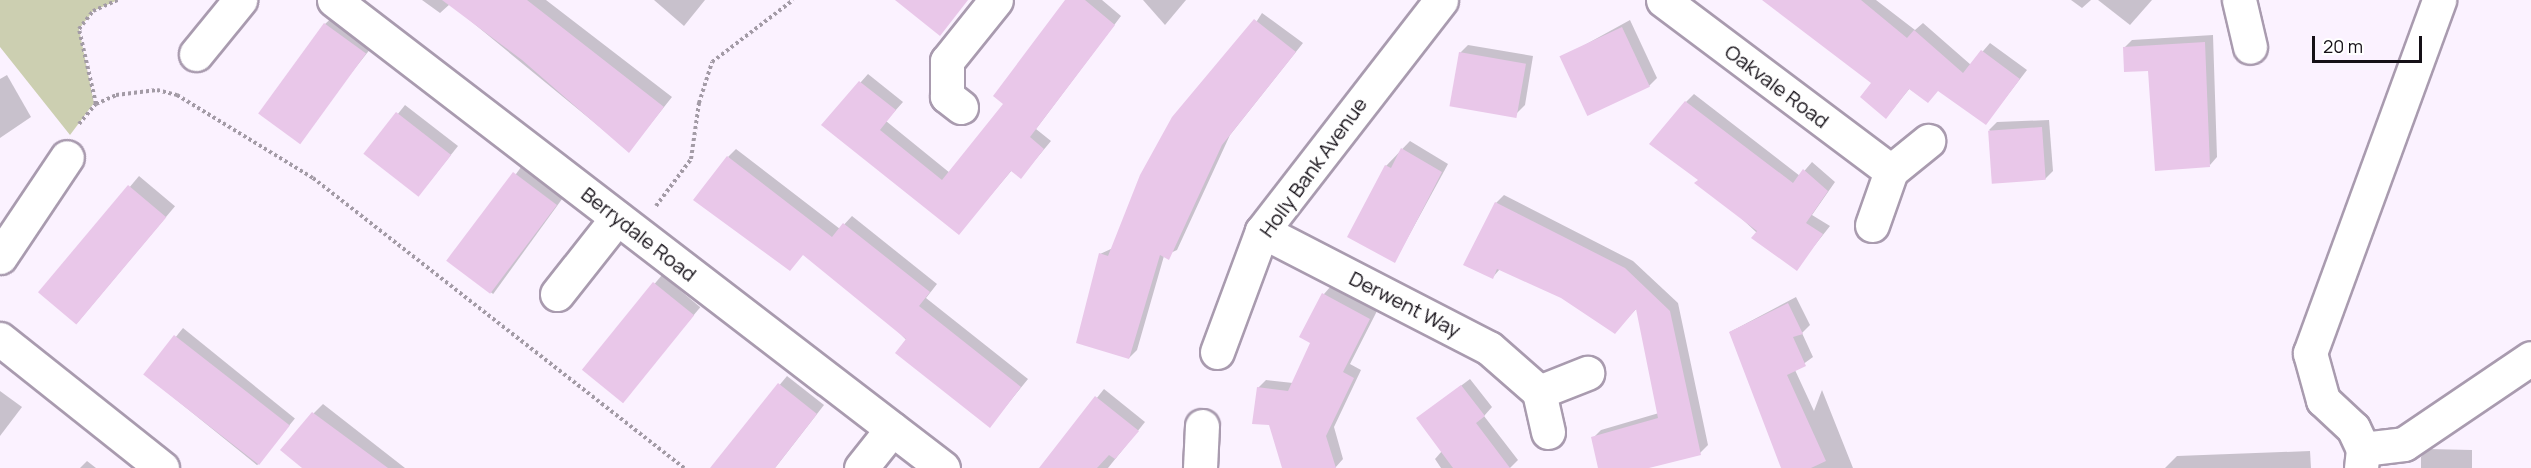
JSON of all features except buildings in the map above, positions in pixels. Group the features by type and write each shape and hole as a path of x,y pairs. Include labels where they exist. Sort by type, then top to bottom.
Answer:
{"street":[{"path":"196,54 240,0"},
{"name":"Berrydale Road","path":"334,0 943,468"},
{"path":"960,107 947,96 947,61 996,0"},
{"name":"Holly Bank Avenue","path":"1217,352 1262,231 1441,0"},
{"name":"Oakvale Road","path":"1663,0 1891,171"},
{"path":"2239,0 2250,47"},
{"path":"2439,0 2310,353 2323,400 2353,428 2362,458 2404,444 2531,358"},
{"path":"1872,225 1891,171 1928,141"},
{"path":"0,257 67,157"},
{"path":"557,294 627,225"},
{"name":"Derwent Way","path":"1262,231 1489,348 1539,392"},
{"path":"0,339 162,468"},
{"path":"1548,432 1539,392 1587,373"},
{"path":"1200,468 1202,426"},
{"path":"861,468 892,429"}],"path":[{"path":"96,104 79,29 93,11 118,0"},
{"path":"627,225 691,159 699,103 712,62 793,0"},
{"path":"67,157 70,135 96,104 134,91 177,95 313,178 684,468"}],"green space":[{"path":"0,0 118,0 93,11 79,29 94,103 70,135 0,47"}]}
